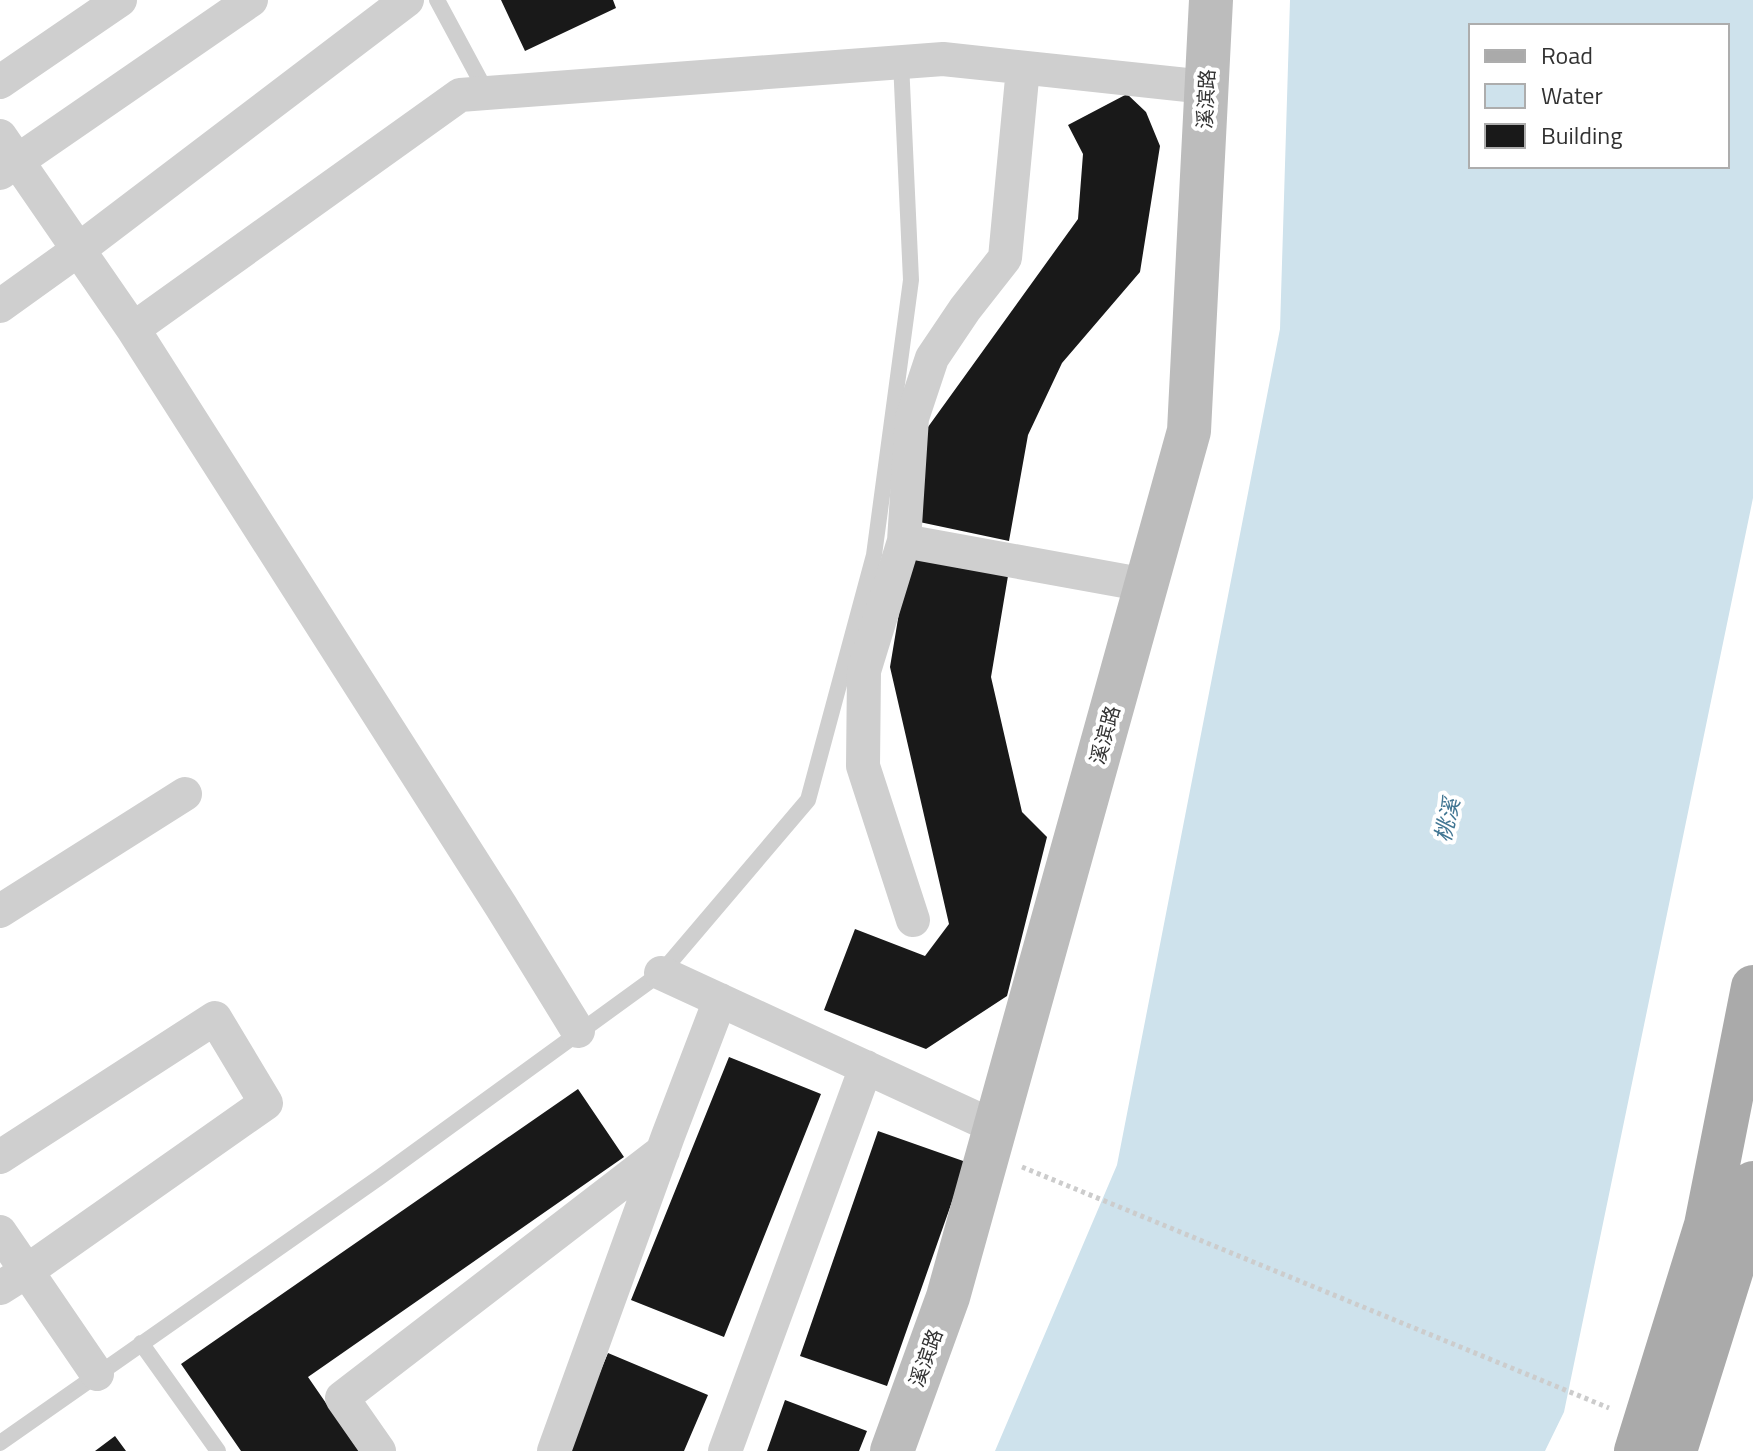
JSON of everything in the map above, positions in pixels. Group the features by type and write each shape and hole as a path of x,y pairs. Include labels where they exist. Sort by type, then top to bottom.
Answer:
{"main road":[{"name":"溪滨路","path":"892,1451 948,1297 1189,431 1211,0"},
{"path":"1652,1442 1706,1225 1753,987"},
{"path":"1652,1442 1743,1234 1753,1183"}],"street":[{"path":"0,82 120,0"},
{"path":"251,0 6,157 78,250 133,329 578,1031"},
{"path":"0,306 407,0"},
{"path":"133,329 460,95 943,59 1206,87"},
{"path":"913,920 863,766 864,671 904,541 912,418 932,358 1005,258 1023,68"},
{"path":"904,541 1146,585"},
{"path":"0,911 185,794"},
{"path":"661,973 866,1067 992,1140"},
{"path":"554,1451 720,1000"},
{"path":"0,1157 215,1018 266,1103 14,1279"},
{"path":"725,1451 866,1067"},
{"path":"379,1451 342,1398 663,1151"},
{"path":"0,1232 14,1279 97,1374"}],"lane":[{"path":"437,0 487,93"},
{"path":"0,1443 380,1177 661,973 808,800 874,555 911,280 901,62"},
{"path":"141,1343 218,1451"}],"path":[{"path":"992,1140 1652,1442"}],"water":[{"name":"桃溪","path":"1290,0 1753,0 1753,498 1564,1412 1545,1451 995,1451 1117,1165 1280,329"}],"building":[{"path":"501,0 613,0 616,8 525,51"},
{"path":"1127,94 1146,112 1160,146 1140,272 1062,363 1028,435 1009,541 910,520 928,427 1078,219 1083,154 1068,125"},
{"path":"909,553 1009,570 991,677 1022,812 1047,837 1007,996 926,1049 824,1010 855,929 925,956 949,924 890,667"},
{"path":"729,1057 821,1094 724,1337 631,1300"},
{"path":"578,1089 624,1157 308,1377 359,1451 241,1451 181,1364"},
{"path":"878,1131 966,1162 887,1386 800,1356"},
{"path":"608,1353 708,1395 684,1451 567,1451"},
{"path":"785,1400 867,1431 859,1451 767,1451"},
{"path":"115,1436 126,1451 95,1451"}]}
